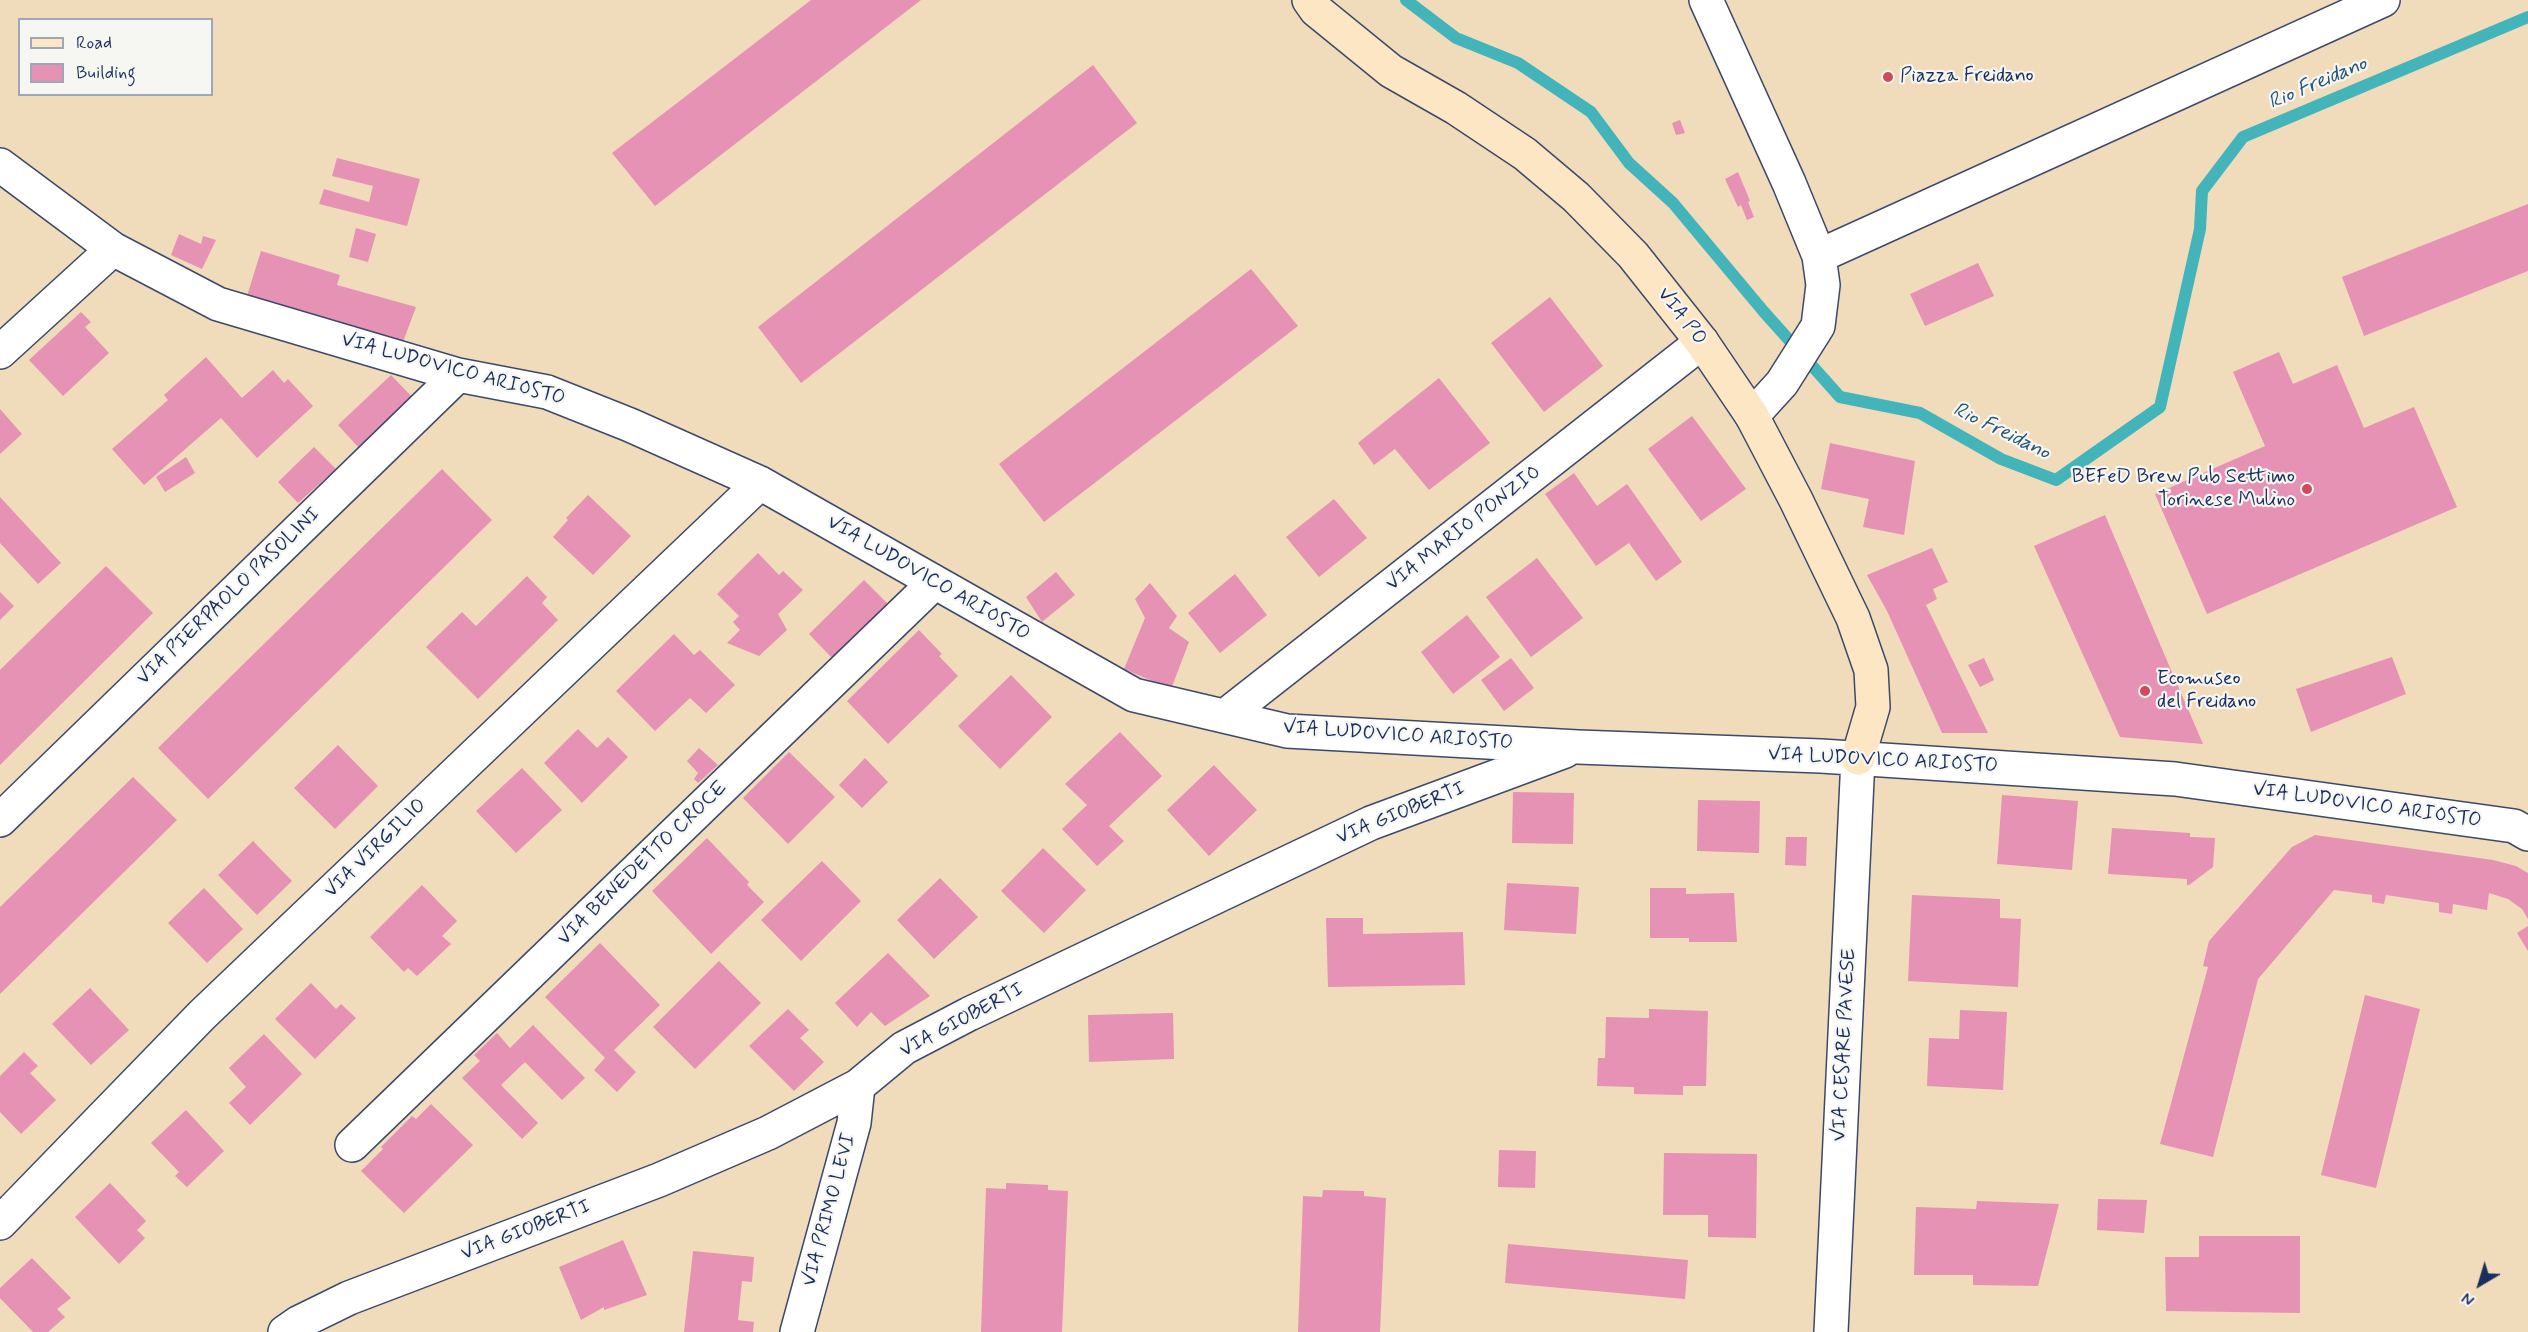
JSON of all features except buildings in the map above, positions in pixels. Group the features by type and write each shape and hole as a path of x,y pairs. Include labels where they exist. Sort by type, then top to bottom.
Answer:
{"street":[{"name":"VIA PO","path":"1310,0 1316,10 1391,71 1456,108 1525,153 1576,197 1633,255 1702,342 1752,416 1853,618 1871,670 1873,707 1858,758"},
{"path":"1706,0 1789,183 1819,256 1823,285 1818,326 1782,383 1752,416"},
{"path":"1819,256 2384,0"},
{"name":"VIA LUDOVICO ARIOSTO","path":"0,165 113,249 218,304 458,375 546,392 630,425 760,483 1134,695 1287,731 1578,747 1858,758 2175,779 2514,826 2528,834"},
{"path":"0,352 113,249"},
{"name":"VIA MARIO PONZIO","path":"1226,716 1702,342"},
{"name":"VIA PIERPAOLO PASOLINI","path":"0,820 458,375"},
{"name":"VIA VIRGILIO","path":"0,1223 202,1015 760,483"},
{"name":"VIA BENEDETTO CROCE","path":"352,1145 934,583"},
{"name":"VIA GIOBERTI","path":"285,1332 298,1323 349,1298 681,1171 768,1133 858,1086 904,1048 1360,828 1578,747"},
{"name":"VIA CESARE PAVESE","path":"1832,1332 1858,758"},
{"name":"VIA PRIMO LEVI","path":"797,1332 854,1123 858,1086"}],"waterway":[{"name":"Rio Freidano","path":"1406,0 1456,38 1518,63 1591,112 1629,163 1673,203 1764,312 1840,397 1920,413 2001,459 2056,480 2160,407 2200,229 2202,191 2243,137 2528,17"}],"place":[{"name":"Piazza Freidano","path":"1888,77"},
{"name":"BEFeD Brew Pub Settimo Torinese Mulino","path":"2307,489"},
{"name":"Ecomuseo del Freidano","path":"2145,691"}]}
